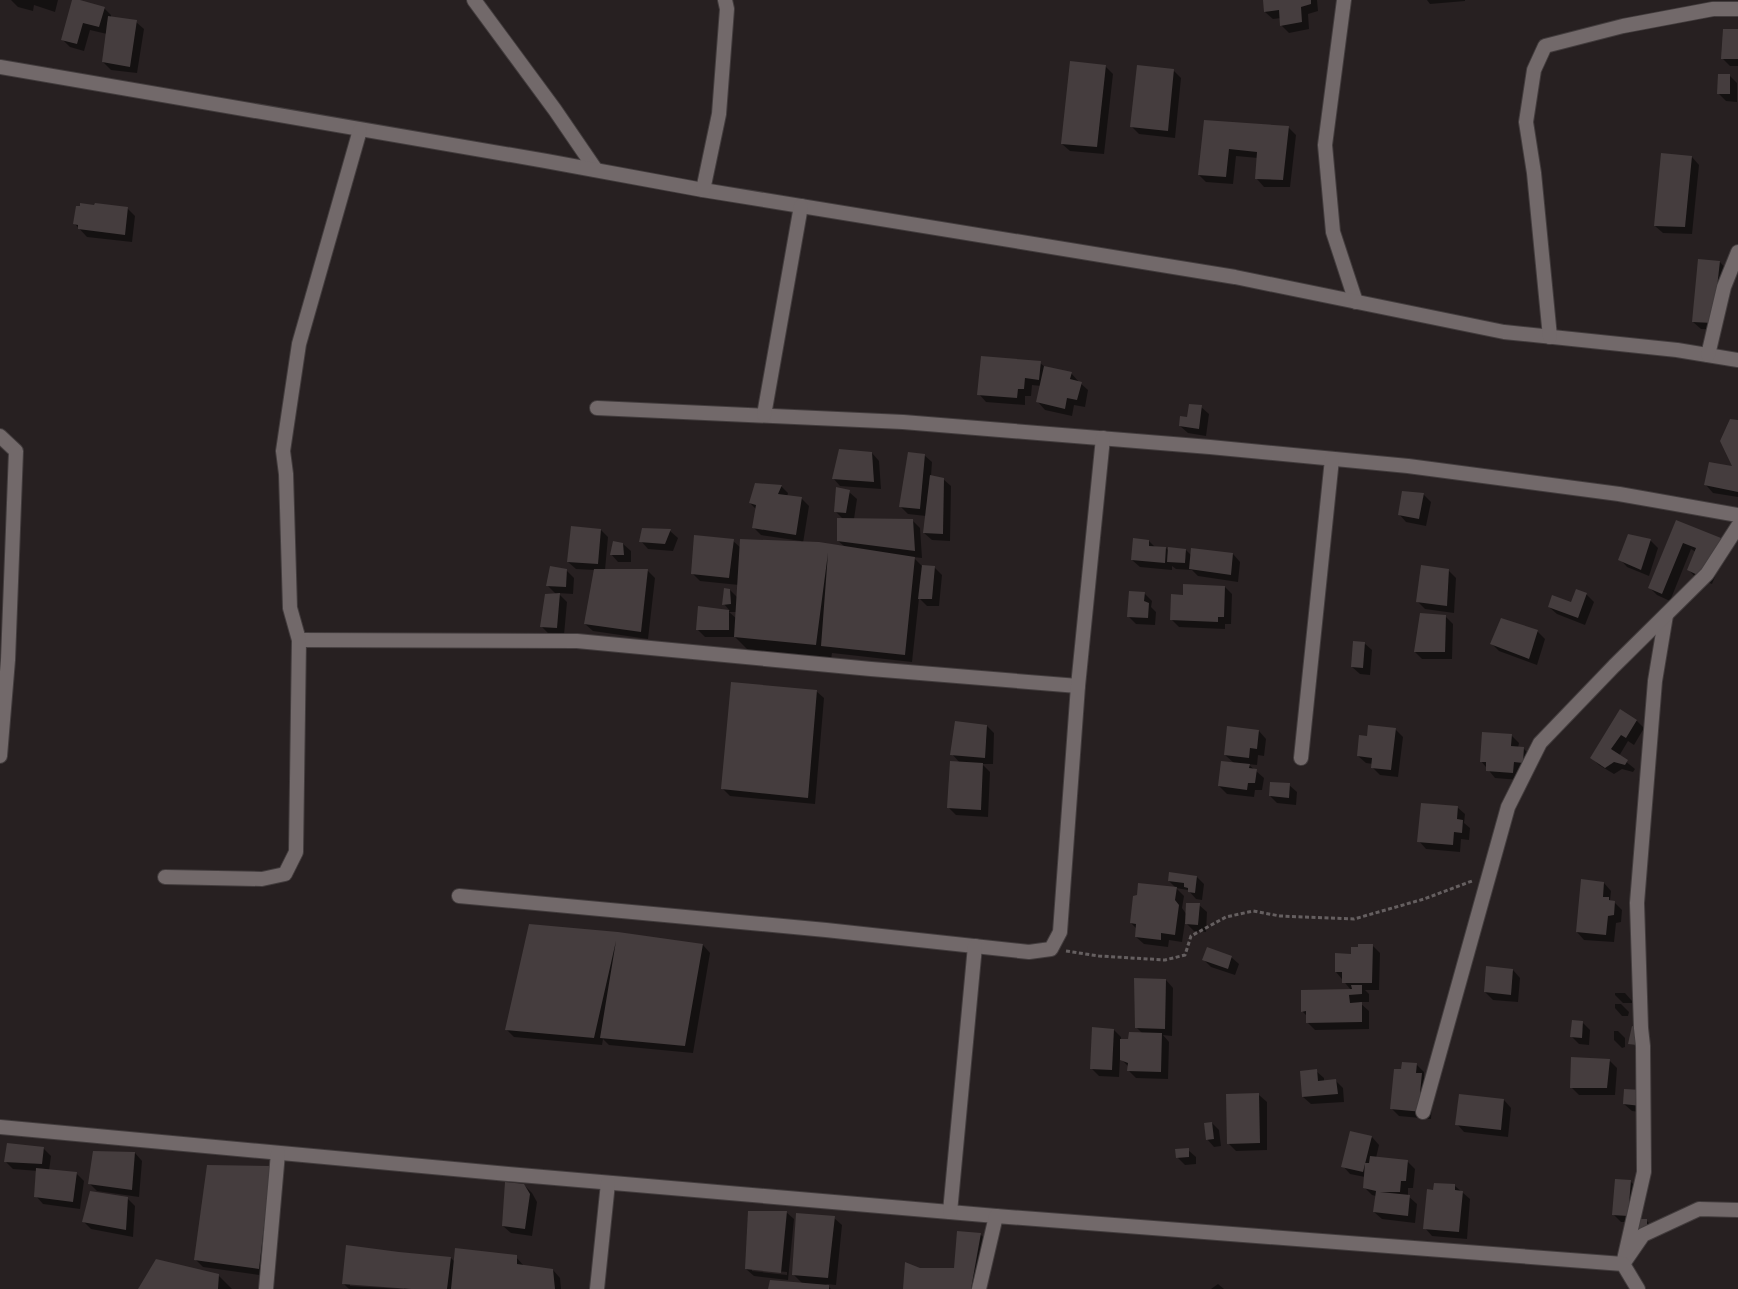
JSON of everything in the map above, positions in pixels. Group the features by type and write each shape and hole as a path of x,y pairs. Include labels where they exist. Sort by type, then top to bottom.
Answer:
{"street":[{"path":"474,0 555,110 596,170"},
{"path":"703,190 719,114 727,9 725,0"},
{"path":"1344,0 1325,145 1333,232 1356,302"},
{"path":"1550,337 1534,173 1526,122 1534,70 1545,46 1632,24 1713,9 1738,10"},
{"path":"0,67 703,190 1235,277 1504,332 1676,350 1738,360"},
{"path":"165,877 262,879 285,874 296,852 299,640 290,608 286,483 283,451 299,344 360,130"},
{"path":"764,415 801,206"},
{"path":"1708,355 1724,287 1738,252"},
{"path":"597,408 903,422 1408,466 1619,494 1738,515"},
{"path":"0,436 16,451 8,660 0,756"},
{"path":"459,896 599,908 1029,952 1051,949 1060,932 1078,686 1103,438"},
{"path":"1301,758 1332,459"},
{"path":"1423,1112 1508,807 1540,743 1707,574 1738,526"},
{"path":"1636,1288 1623,1264 1644,1172 1643,1046 1637,903 1655,681 1666,615"},
{"path":"299,640 577,641 1078,686"},
{"path":"950,1212 974,946"},
{"path":"0,1127 608,1183 996,1216 1623,1264"},
{"path":"266,1289 278,1153"},
{"path":"597,1289 608,1183"},
{"path":"1623,1264 1643,1235 1699,1209 1738,1210"},
{"path":"979,1289 996,1216"}],"path":[{"path":"1051,949 1099,956 1165,960 1185,955 1191,936 1226,917 1253,911 1280,916 1354,919 1424,899 1489,874"}],"building":[{"path":"72,0 80,0 105,7 99,27 83,23 77,44 61,40"},
{"path":"1263,0 1311,0 1311,4 1301,7 1302,22 1280,26 1279,10 1264,12"},
{"path":"108,16 137,20 130,67 102,62"},
{"path":"1723,29 1738,29 1738,59 1721,59"},
{"path":"1070,61 1106,65 1097,147 1061,144"},
{"path":"1137,65 1174,69 1168,131 1130,127"},
{"path":"1718,74 1730,74 1730,94 1717,94"},
{"path":"1204,120 1289,126 1283,180 1255,179 1257,152 1229,149 1226,177 1198,175"},
{"path":"1661,153 1692,156 1685,227 1654,226"},
{"path":"80,203 128,207 125,235 78,229 78,225 73,224 76,206 80,206"},
{"path":"1698,259 1720,261 1713,323 1692,322"},
{"path":"981,356 1041,361 1039,380 1025,378 1024,389 1018,389 1017,398 977,395"},
{"path":"1044,366 1072,372 1070,379 1082,382 1077,400 1067,398 1065,409 1036,402"},
{"path":"1189,404 1202,405 1199,429 1179,426 1180,416 1187,417"},
{"path":"1730,419 1738,420 1738,492 1704,485 1709,462 1732,466 1720,441"},
{"path":"839,449 872,452 874,482 832,479"},
{"path":"908,452 925,454 920,509 899,507"},
{"path":"930,475 944,478 943,534 923,533"},
{"path":"755,483 782,485 778,494 802,497 796,535 752,528 756,505 749,503"},
{"path":"836,487 850,490 846,513 834,512"},
{"path":"1402,491 1424,493 1419,519 1398,515"},
{"path":"837,518 913,519 915,551 837,541"},
{"path":"1676,520 1721,538 1704,578 1687,570 1696,548 1683,543 1662,594 1648,588"},
{"path":"571,526 601,529 598,564 567,562"},
{"path":"642,528 671,529 665,544 639,542"},
{"path":"1628,534 1651,539 1641,570 1618,560"},
{"path":"694,535 734,539 729,578 691,574"},
{"path":"1133,538 1149,540 1149,546 1166,547 1165,563 1131,560"},
{"path":"740,539 819,542 915,557 905,655 821,646 828,553 816,645 734,637"},
{"path":"613,541 623,543 624,555 610,555"},
{"path":"1168,547 1186,549 1185,563 1167,562"},
{"path":"1191,548 1233,553 1231,575 1189,569"},
{"path":"922,565 935,566 932,599 918,599"},
{"path":"1421,565 1449,569 1447,606 1416,602"},
{"path":"550,566 567,569 566,587 546,586"},
{"path":"594,569 648,569 641,632 584,624"},
{"path":"1183,584 1225,586 1224,617 1218,617 1218,622 1170,620 1171,594 1183,595"},
{"path":"724,588 730,589 731,604 722,605"},
{"path":"1576,589 1587,593 1578,618 1548,607 1552,595 1571,602"},
{"path":"1129,591 1145,592 1144,601 1149,603 1148,618 1127,617"},
{"path":"560,593 557,628 540,627 545,594"},
{"path":"698,606 729,610 729,630 696,630"},
{"path":"1420,613 1446,615 1445,652 1414,652"},
{"path":"1501,618 1538,630 1529,659 1490,644"},
{"path":"1353,641 1365,642 1363,668 1351,667"},
{"path":"731,682 817,690 808,798 721,789"},
{"path":"1620,709 1637,720 1626,738 1621,735 1611,749 1628,760 1625,765 1614,762 1605,768 1590,758"},
{"path":"955,721 987,725 985,758 950,755"},
{"path":"1368,725 1396,728 1391,770 1371,768 1372,758 1357,756 1359,735 1367,736"},
{"path":"1227,726 1259,730 1257,749 1250,748 1249,758 1224,755"},
{"path":"1482,732 1512,734 1511,746 1524,747 1523,763 1514,762 1513,773 1486,771 1486,762 1480,762"},
{"path":"950,761 983,763 981,810 947,808"},
{"path":"1221,761 1250,764 1249,768 1257,769 1255,783 1248,783 1247,790 1218,786"},
{"path":"1270,782 1290,783 1289,798 1269,796"},
{"path":"1421,803 1458,806 1457,819 1463,820 1462,833 1454,832 1453,845 1417,842"},
{"path":"1169,872 1197,876 1195,893 1188,892 1188,888 1184,887 1184,883 1168,881"},
{"path":"1581,879 1604,882 1603,897 1609,897 1609,900 1615,901 1614,915 1608,916 1606,935 1576,932"},
{"path":"1138,883 1177,887 1175,900 1179,905 1175,935 1161,933 1161,940 1135,937 1136,924 1130,923 1133,896 1137,895"},
{"path":"1186,903 1200,903 1198,925 1185,924"},
{"path":"529,924 618,932 703,944 685,1046 600,1038 616,941 594,1038 505,1030"},
{"path":"1358,944 1373,944 1372,983 1342,983 1342,972 1335,972 1335,953 1351,954 1351,947 1358,947"},
{"path":"1207,947 1232,956 1228,969 1202,960"},
{"path":"1486,966 1513,969 1511,995 1484,992"},
{"path":"1134,978 1166,979 1165,1029 1135,1028"},
{"path":"1351,985 1362,985 1362,994 1349,995 1350,1003 1362,1002 1362,1022 1306,1023 1306,1011 1301,1012 1301,990 1352,989"},
{"path":"1572,1020 1583,1021 1582,1038 1570,1037"},
{"path":"1632,1026 1641,1028 1637,1045 1628,1044"},
{"path":"1092,1027 1114,1029 1112,1070 1090,1069"},
{"path":"1129,1032 1162,1033 1161,1072 1127,1071 1128,1063 1120,1060 1120,1039 1128,1039"},
{"path":"1571,1057 1610,1059 1607,1088 1570,1088"},
{"path":"1402,1062 1417,1063 1416,1073 1422,1073 1420,1093 1425,1094 1423,1112 1390,1109 1394,1069 1401,1069"},
{"path":"1317,1069 1318,1081 1336,1079 1338,1094 1302,1097 1300,1071"},
{"path":"1624,1089 1642,1090 1641,1106 1623,1104"},
{"path":"1259,1093 1260,1143 1227,1144 1226,1094"},
{"path":"1459,1094 1504,1099 1501,1130 1455,1125"},
{"path":"1212,1122 1214,1139 1206,1140 1204,1123"},
{"path":"1350,1131 1372,1136 1363,1172 1341,1167"},
{"path":"7,1143 44,1147 42,1164 4,1162"},
{"path":"1189,1148 1189,1157 1176,1158 1175,1149"},
{"path":"93,1151 135,1152 132,1190 88,1184"},
{"path":"1370,1156 1408,1160 1406,1181 1401,1181 1400,1192 1380,1192 1410,1195 1408,1216 1373,1212 1376,1191 1363,1188 1365,1163 1369,1163"},
{"path":"207,1165 271,1166 259,1269 194,1260"},
{"path":"36,1168 77,1172 73,1202 34,1197"},
{"path":"1615,1179 1631,1180 1628,1216 1612,1215"},
{"path":"505,1182 524,1184 530,1194 525,1229 502,1226"},
{"path":"1434,1183 1455,1184 1455,1190 1463,1191 1459,1232 1423,1229 1427,1189 1433,1190"},
{"path":"90,1191 128,1197 126,1230 82,1222"},
{"path":"748,1211 787,1211 781,1273 745,1269"},
{"path":"796,1213 835,1216 828,1278 792,1275"},
{"path":"1630,1219 1647,1219 1647,1230 1630,1231"},
{"path":"957,1231 981,1233 971,1289 903,1289 905,1262 920,1268 954,1268"},
{"path":"346,1245 451,1257 447,1289 411,1289 342,1284"},
{"path":"455,1248 517,1255 517,1264 553,1269 555,1289 451,1289"},
{"path":"156,1259 219,1274 218,1289 138,1289"},
{"path":"770,1280 829,1285 829,1289 768,1289"}]}
